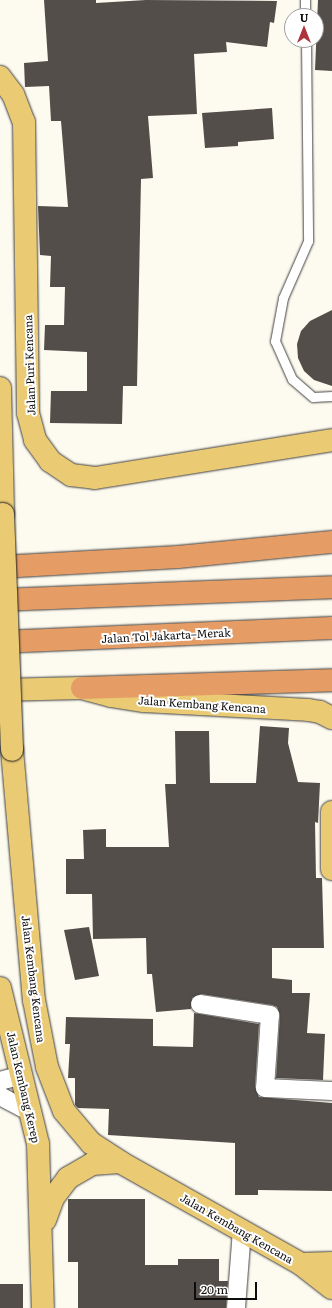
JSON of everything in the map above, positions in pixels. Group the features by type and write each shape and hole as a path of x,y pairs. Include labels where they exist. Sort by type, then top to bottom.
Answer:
{"highway":[{"path":"0,567 178,557 332,542"},
{"path":"0,600 332,587"},
{"name":"Jalan Tol Jakarta–Merak","path":"0,642 332,628"},
{"path":"82,688 332,680"}],"main road":[{"name":"Jalan Puri Kencana","path":"0,77 13,94 24,122 28,413 35,440 50,461 71,475 96,478 332,440"},
{"name":"Jalan Kembang Kencana","path":"0,388 12,750 30,963 44,1055 57,1098 72,1123 91,1143 120,1162 301,1264 332,1288"},
{"name":"Jalan Kembang Kencana","path":"0,690 82,688 111,696 144,700 308,710 320,712 332,718"},
{"path":"332,812 332,868"},
{"name":"Jalan Kembang Kerep","path":"0,988 32,1113 40,1161 43,1308"},
{"path":"41,1247 50,1204 68,1178 92,1164 120,1162"},
{"name":"Jalan Kembang Kencana","path":"301,1264 332,1263"}],"street":[{"path":"200,1004 270,1014 265,1088 332,1091"},
{"path":"0,1081 22,1075"},
{"path":"0,1096 32,1113"},
{"path":"236,1308 242,1230"}],"lane":[{"path":"306,48 308,241 283,298 275,341 292,379 313,397 332,396"}],"building":[{"path":"44,0 96,0 96,3 146,0 277,1 274,23 270,22 267,47 226,42 227,52 194,54 197,114 148,116 153,178 141,179 137,386 123,386 122,424 50,423 51,391 87,391 87,352 44,350 45,325 64,325 65,287 50,287 51,256 40,255 38,206 68,207 61,121 51,121 49,86 25,87 24,63 48,61"},
{"path":"318,0 332,0 332,71 315,70 316,48 324,48 324,8 318,8"},
{"path":"272,108 274,139 238,142 238,146 205,148 202,113"},
{"path":"332,310 332,386 314,380 304,371 298,358 297,344 301,331 310,321"},
{"path":"260,726 289,728 288,743 298,782 320,783 318,823 315,822 316,878 322,878 324,948 272,948 272,978 292,980 292,993 310,993 307,1033 325,1034 323,1080 276,1078 280,1015 277,1007 201,994 192,998 191,1009 156,1012 152,974 147,974 146,938 93,939 92,894 66,894 66,859 84,859 83,830 106,829 106,847 169,847 165,784 176,784 175,731 209,731 210,783 256,783"},
{"path":"89,927 99,976 75,980 64,930"},
{"path":"194,1013 259,1024 255,1087 259,1097 332,1103 332,1191 258,1190 258,1195 235,1195 235,1143 108,1135 109,1109 78,1108 75,1105 75,1078 68,1078 70,1044 65,1044 66,1017 153,1019 153,1046 193,1047"},
{"path":"68,1199 145,1199 145,1265 178,1265 178,1259 219,1259 219,1281 228,1281 226,1308 78,1308 78,1262 68,1262"},
{"path":"0,1284 23,1284 23,1308 0,1308"}]}
